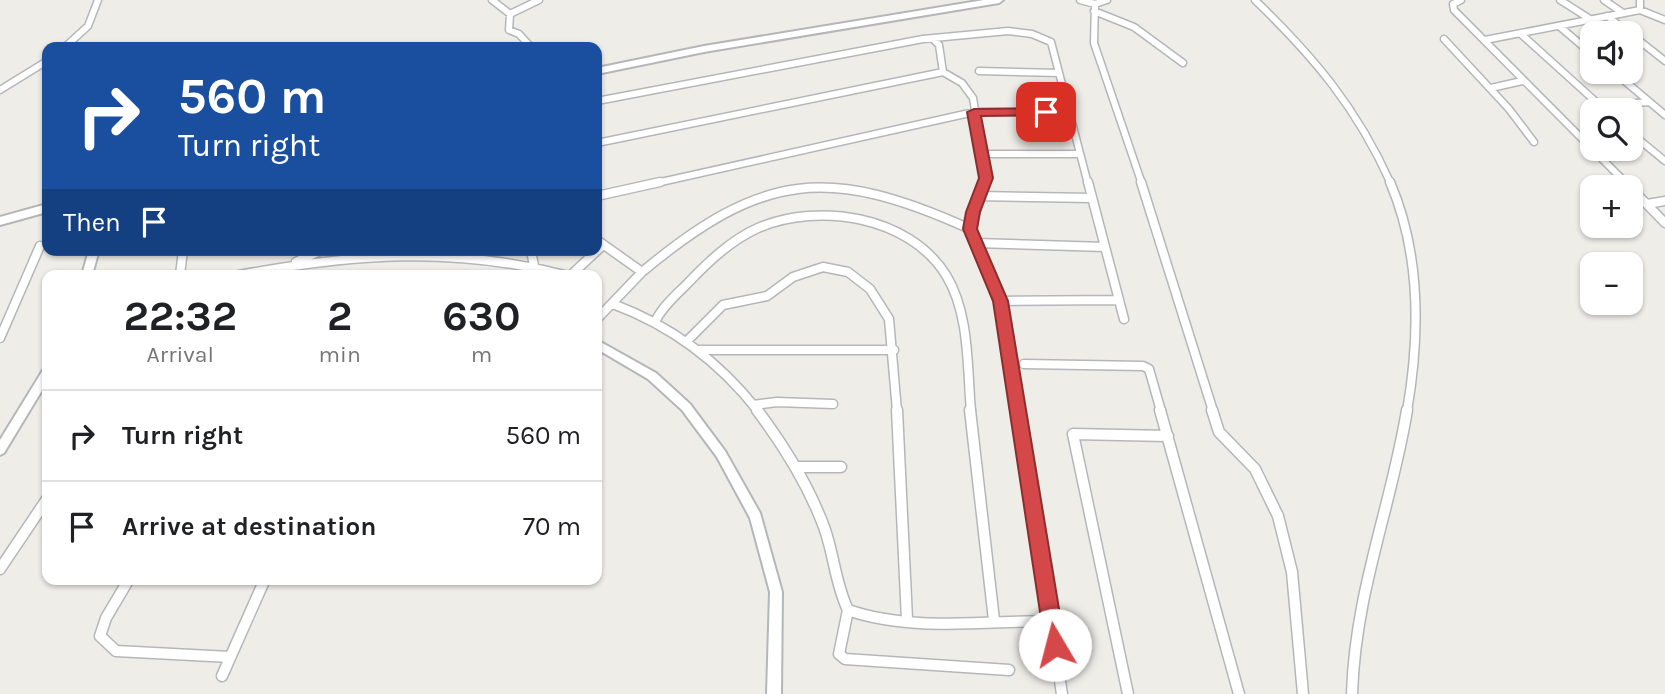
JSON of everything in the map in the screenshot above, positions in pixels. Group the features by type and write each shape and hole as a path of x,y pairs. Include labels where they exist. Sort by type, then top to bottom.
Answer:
{"main road":[{"path":"602,70 704,49 999,0"},
{"path":"0,221 42,209"}],"street":[{"path":"70,42 88,26 98,0"},
{"path":"492,0 510,13"},
{"path":"510,13 539,0"},
{"path":"1080,0 1134,27 1183,63"},
{"path":"1095,7 1107,0"},
{"path":"1255,0 1316,60 1362,122 1396,198 1415,278 1419,345 1413,388 1360,602 1352,658 1352,694"},
{"path":"1461,0 1452,4 1454,10 1618,175"},
{"path":"1560,0 1590,19"},
{"path":"1604,0 1623,13"},
{"path":"1640,0 1640,10"},
{"path":"1095,7 1094,43 1155,222 1219,432 1255,469 1278,516 1293,572 1303,694"},
{"path":"1485,40 1522,35 1640,10 1665,20"},
{"path":"510,13 509,30 519,34 526,42"},
{"path":"1606,16 1613,21"},
{"path":"1559,26 1580,44"},
{"path":"602,100 923,38 934,40 962,33 1038,34 1051,42 1124,319"},
{"path":"1522,35 1591,98"},
{"path":"1444,39 1491,88 1534,142"},
{"path":"934,40 939,45 943,72 968,90 973,98 986,178 978,196 970,229 1001,301 1062,694"},
{"path":"1643,44 1665,61"},
{"path":"0,90 42,64"},
{"path":"979,71 1059,74"},
{"path":"602,143 943,72"},
{"path":"1491,88 1522,81"},
{"path":"1628,84 1665,116"},
{"path":"1643,103 1649,102"},
{"path":"602,195 974,112 1070,112"},
{"path":"1643,142 1665,161"},
{"path":"983,154 1079,154"},
{"path":"602,314 642,272 681,238 716,215 754,198 799,188 840,188 880,194 970,229"},
{"path":"978,196 1092,198"},
{"path":"1643,200 1665,223"},
{"path":"1647,204 1665,201"},
{"path":"656,320 687,283 726,247 752,231 780,221 814,216 851,217 886,226 927,251 947,277 962,326 994,620"},
{"path":"976,243 1105,247"},
{"path":"602,245 642,272"},
{"path":"0,338 40,247"},
{"path":"290,265 309,256"},
{"path":"264,270 357,256"},
{"path":"474,256 550,270"},
{"path":"532,256 534,265"},
{"path":"575,270 588,256"},
{"path":"687,341 723,305 767,296 793,277 823,267 848,272 870,289 889,319 894,350 906,619"},
{"path":"1001,301 1118,300"},
{"path":"613,304 656,320 687,341 753,405 795,467 823,524 848,610 839,654 845,659 1009,670"},
{"path":"602,347 652,376 686,407 721,454 756,517 776,592 774,694"},
{"path":"697,350 894,350"},
{"path":"1024,364 1146,367 1168,436 1239,694"},
{"path":"0,450 42,381"},
{"path":"753,405 777,402 833,404"},
{"path":"1128,694 1073,434 1168,436"},
{"path":"795,467 841,467"},
{"path":"2,564 42,506"},
{"path":"125,585 106,618 100,636 105,644 116,651 230,657"},
{"path":"222,676 262,585"},
{"path":"848,610 856,614 906,619 1052,621"}],"route":[{"path":"1046,112 974,112 986,178 978,196 970,229 1001,301 1055,645"}]}
